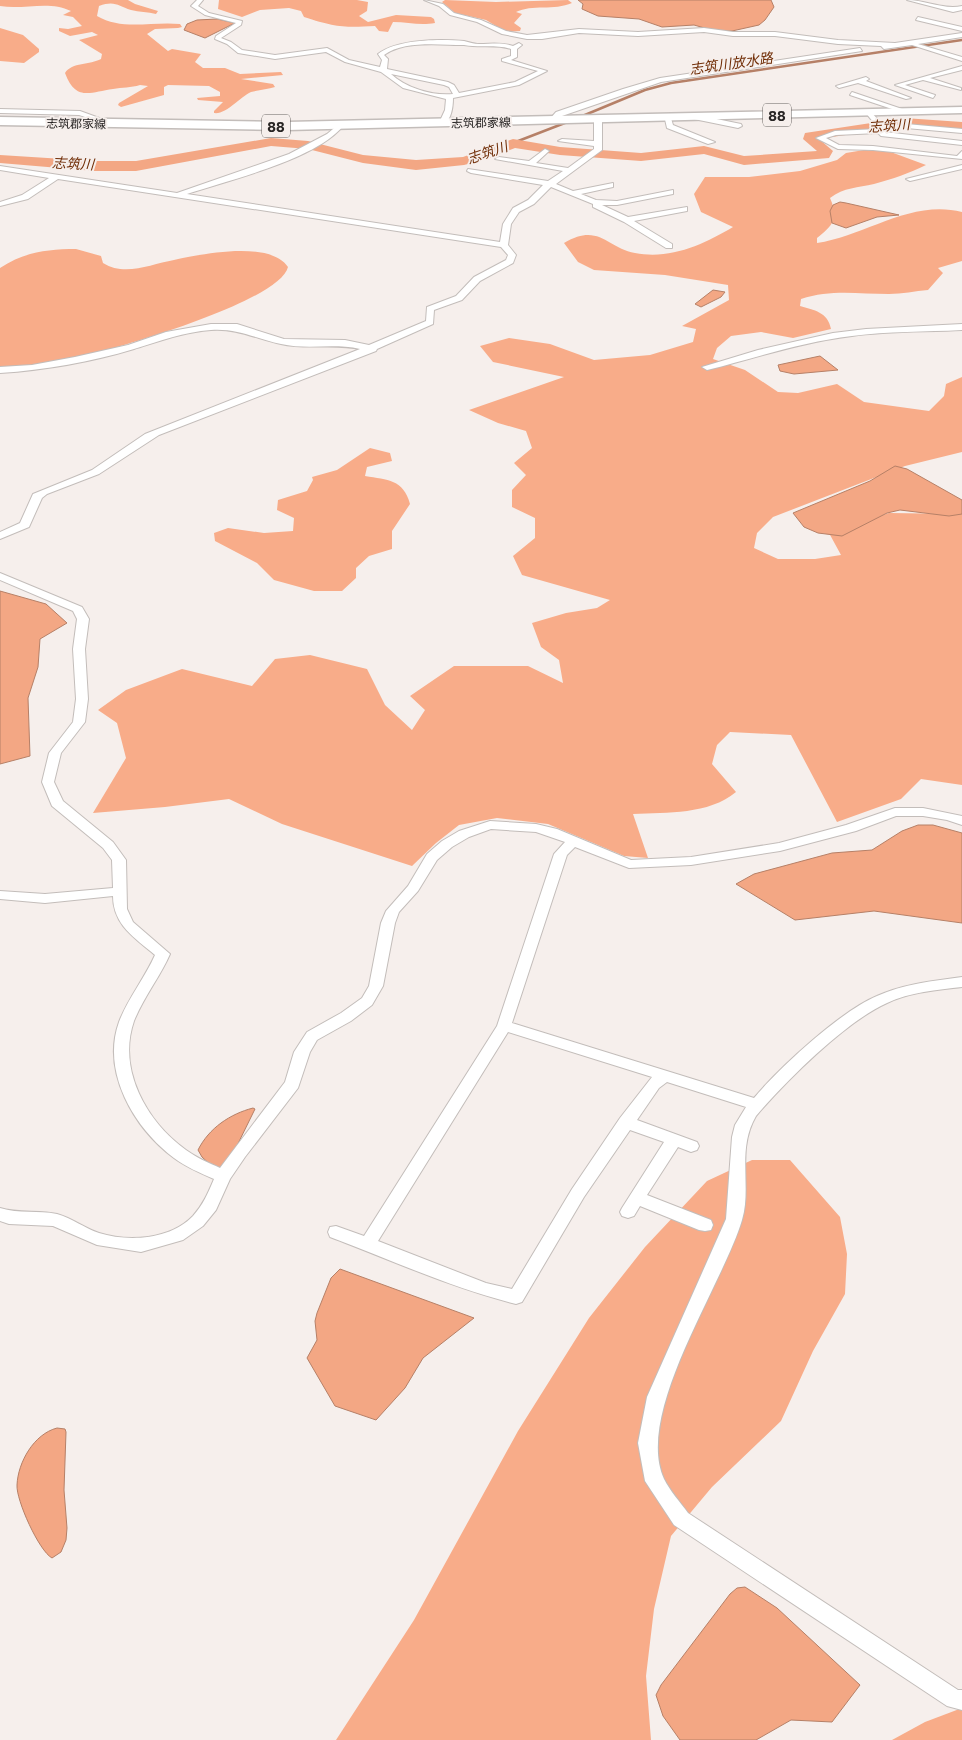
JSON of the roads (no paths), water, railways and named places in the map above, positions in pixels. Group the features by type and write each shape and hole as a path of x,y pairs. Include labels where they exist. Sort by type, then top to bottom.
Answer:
{"main road":[{"name":"志筑郡家線","path":"0,121 339,126 697,117 879,126 903,112 962,110"}],"street":[{"path":"200,0 194,6 201,12 240,22 218,37 218,39 229,43 240,52 275,57 327,50 347,61 446,83 452,86 454,97 443,123"},
{"path":"427,0 441,5 452,14 479,21 504,33 535,37 575,31 638,34 704,30 733,34 775,34 838,42 893,45"},
{"path":"910,0 953,10 962,8"},
{"path":"918,19 962,29"},
{"path":"553,120 559,114 625,90 660,80 893,45 913,44 962,34"},
{"path":"383,70 385,59 380,55 393,46 464,43 478,46 502,44 514,48 535,37"},
{"path":"913,44 962,59"},
{"path":"383,70 411,90 454,97 517,84 544,71 504,60 514,57 514,48"},
{"path":"898,85 962,68"},
{"path":"840,86 874,78 882,80"},
{"path":"925,79 958,89"},
{"path":"859,81 919,101"},
{"path":"890,82 933,96"},
{"path":"852,94 903,112"},
{"path":"878,103 903,96"},
{"path":"6,103 18,111"},
{"path":"0,111 80,113 109,123"},
{"path":"697,117 730,122 738,126"},
{"path":"667,118 670,126 711,142"},
{"path":"595,119 595,151"},
{"path":"930,121 879,126 820,138 838,147 873,148 961,156"},
{"path":"177,195 305,148 330,136 339,126"},
{"path":"879,126 906,126 962,131"},
{"path":"879,126 962,143"},
{"path":"873,148 879,126"},
{"path":"562,141 595,151"},
{"path":"530,164 545,151"},
{"path":"504,244 507,224 517,209 531,202 550,184 595,151"},
{"path":"500,159 569,170"},
{"path":"910,179 962,167"},
{"path":"0,168 504,244 511,252 510,261 477,280 459,298 430,308 430,322 372,349 154,434 135,444 92,474 43,492 37,496 25,525 0,536"},
{"path":"471,172 550,184 595,202 617,203 670,192"},
{"path":"0,204 25,197 56,177"},
{"path":"573,192 610,185"},
{"path":"595,202 595,205 627,220 669,246"},
{"path":"627,220 684,209"},
{"path":"0,370 32,368 75,360 109,353 166,335 210,327 237,327 284,342 345,343 372,349"},
{"path":"707,367 767,349 816,338 867,332 962,327"},
{"path":"0,576 78,609 83,619 79,649 82,699 79,722 55,753 48,782 57,803 108,845 119,860 120,909 127,924 163,954 157,970 144,989 126,1023 120,1051 127,1088 148,1122 177,1152 223,1177"},
{"path":"0,1214 9,1218 55,1220 97,1239 141,1245 177,1235 197,1222 210,1206 223,1177 239,1153 292,1084 302,1052 312,1036 346,1017 367,1001 376,986 388,923 393,912 414,888 432,857 447,844 490,824 536,828 552,832 629,864 692,861 780,847 851,828 895,812 923,812 950,816 962,821"},
{"path":"367,1245 504,1026 561,854 573,841"},
{"path":"0,895 24,899 61,899 119,891"},
{"path":"962,982 906,992 880,1000 855,1016 769,1088 756,1104 743,1124 736,1152 738,1192 734,1219 656,1397 648,1443 656,1481 681,1518 954,1700 962,1700"},
{"path":"504,1026 756,1104"},
{"path":"336,1232 483,1289 516,1297 578,1193 653,1084 665,1076"},
{"path":"626,1122 691,1146"},
{"path":"674,1140 633,1205 705,1226"}],"waterway":[{"name":"志筑川放水路","path":"580,117 645,90 671,83 962,40"},
{"name":"志筑川放水路","path":"513,143 570,121"},
{"name":"志筑川","path":"0,159 95,166 136,166 189,158 251,144 271,142 308,145 363,159 416,165 464,161 482,156 513,143 560,151 641,157 704,150 744,161 824,155 826,151 810,139 810,136 904,122 962,126"}]}
